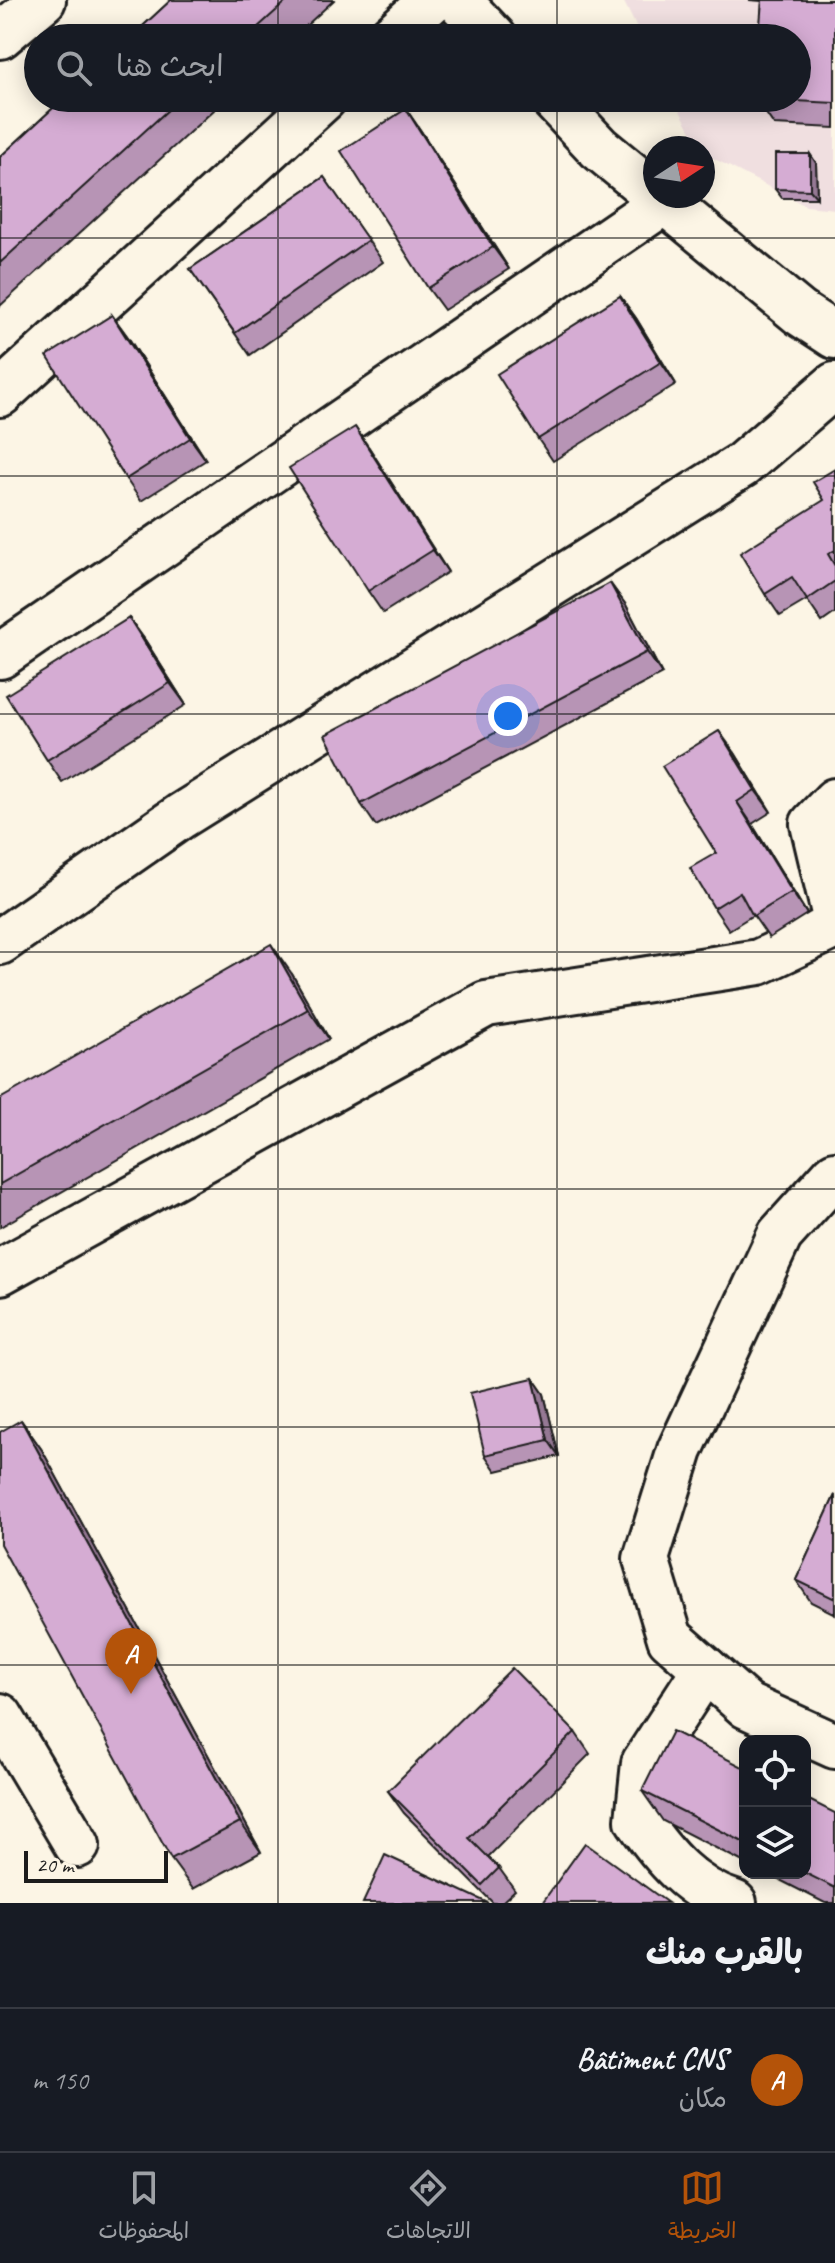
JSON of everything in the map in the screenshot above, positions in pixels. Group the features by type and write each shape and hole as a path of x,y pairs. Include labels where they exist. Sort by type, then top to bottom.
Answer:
{"street":[{"path":"0,36 43,0"},
{"path":"405,24 432,0"},
{"path":"458,0 481,24"},
{"path":"0,394 309,112"},
{"path":"565,112 599,148 643,184"},
{"path":"0,656 643,208"},
{"path":"672,208 800,313 835,336"},
{"path":"0,942 181,816 742,465 835,385"},
{"path":"835,801 813,824 835,917"},
{"path":"0,1272 328,1088 486,1004 759,962 835,926"},
{"path":"835,1174 780,1235 680,1450 646,1559 670,1638 747,1706 835,1746"},
{"path":"705,1669 644,1763 638,1820 664,1857 711,1896 734,1903"},
{"path":"0,1716 77,1845"}],"shaded area":[{"path":"623,0 835,0 835,209 806,206 715,159 715,136 694,136 681,112 811,112 811,24 635,24"}],"building":[{"path":"171,0 288,0 261,24 145,24"},
{"path":"762,0 835,0 835,103 811,102 811,24 760,24"},
{"path":"49,112 166,112 0,263 0,157"},
{"path":"401,112 408,112 493,247 428,288 341,151"},
{"path":"775,154 810,154 810,190 775,189"},
{"path":"324,177 368,240 235,333 190,269"},
{"path":"620,296 661,362 538,439 497,374"},
{"path":"112,315 190,438 126,479 47,356"},
{"path":"355,427 433,550 368,591 289,468"},
{"path":"835,469 835,550 828,554 835,566 835,581 807,600 792,577 765,594 740,553 824,500 813,482"},
{"path":"610,583 647,652 361,804 325,735"},
{"path":"129,618 170,683 47,760 6,695"},
{"path":"719,731 755,790 737,802 792,892 753,916 740,892 714,908 690,868 716,853 662,766"},
{"path":"271,944 308,1009 0,1184 0,1099"},
{"path":"533,1378 548,1440 485,1455 470,1393"},
{"path":"21,1420 240,1822 171,1859 0,1544 0,1432"},
{"path":"835,1495 835,1599 796,1580"},
{"path":"512,1668 575,1732 469,1838 499,1868 482,1885 388,1791"},
{"path":"672,1731 739,1765 739,1840 642,1791"},
{"path":"811,1801 835,1813 835,1888 811,1876"},
{"path":"585,1843 668,1903 542,1903"},
{"path":"385,1855 488,1903 363,1903"}],"place":[{"name":"Bâtiment CNS","path":"131,1694"}]}
